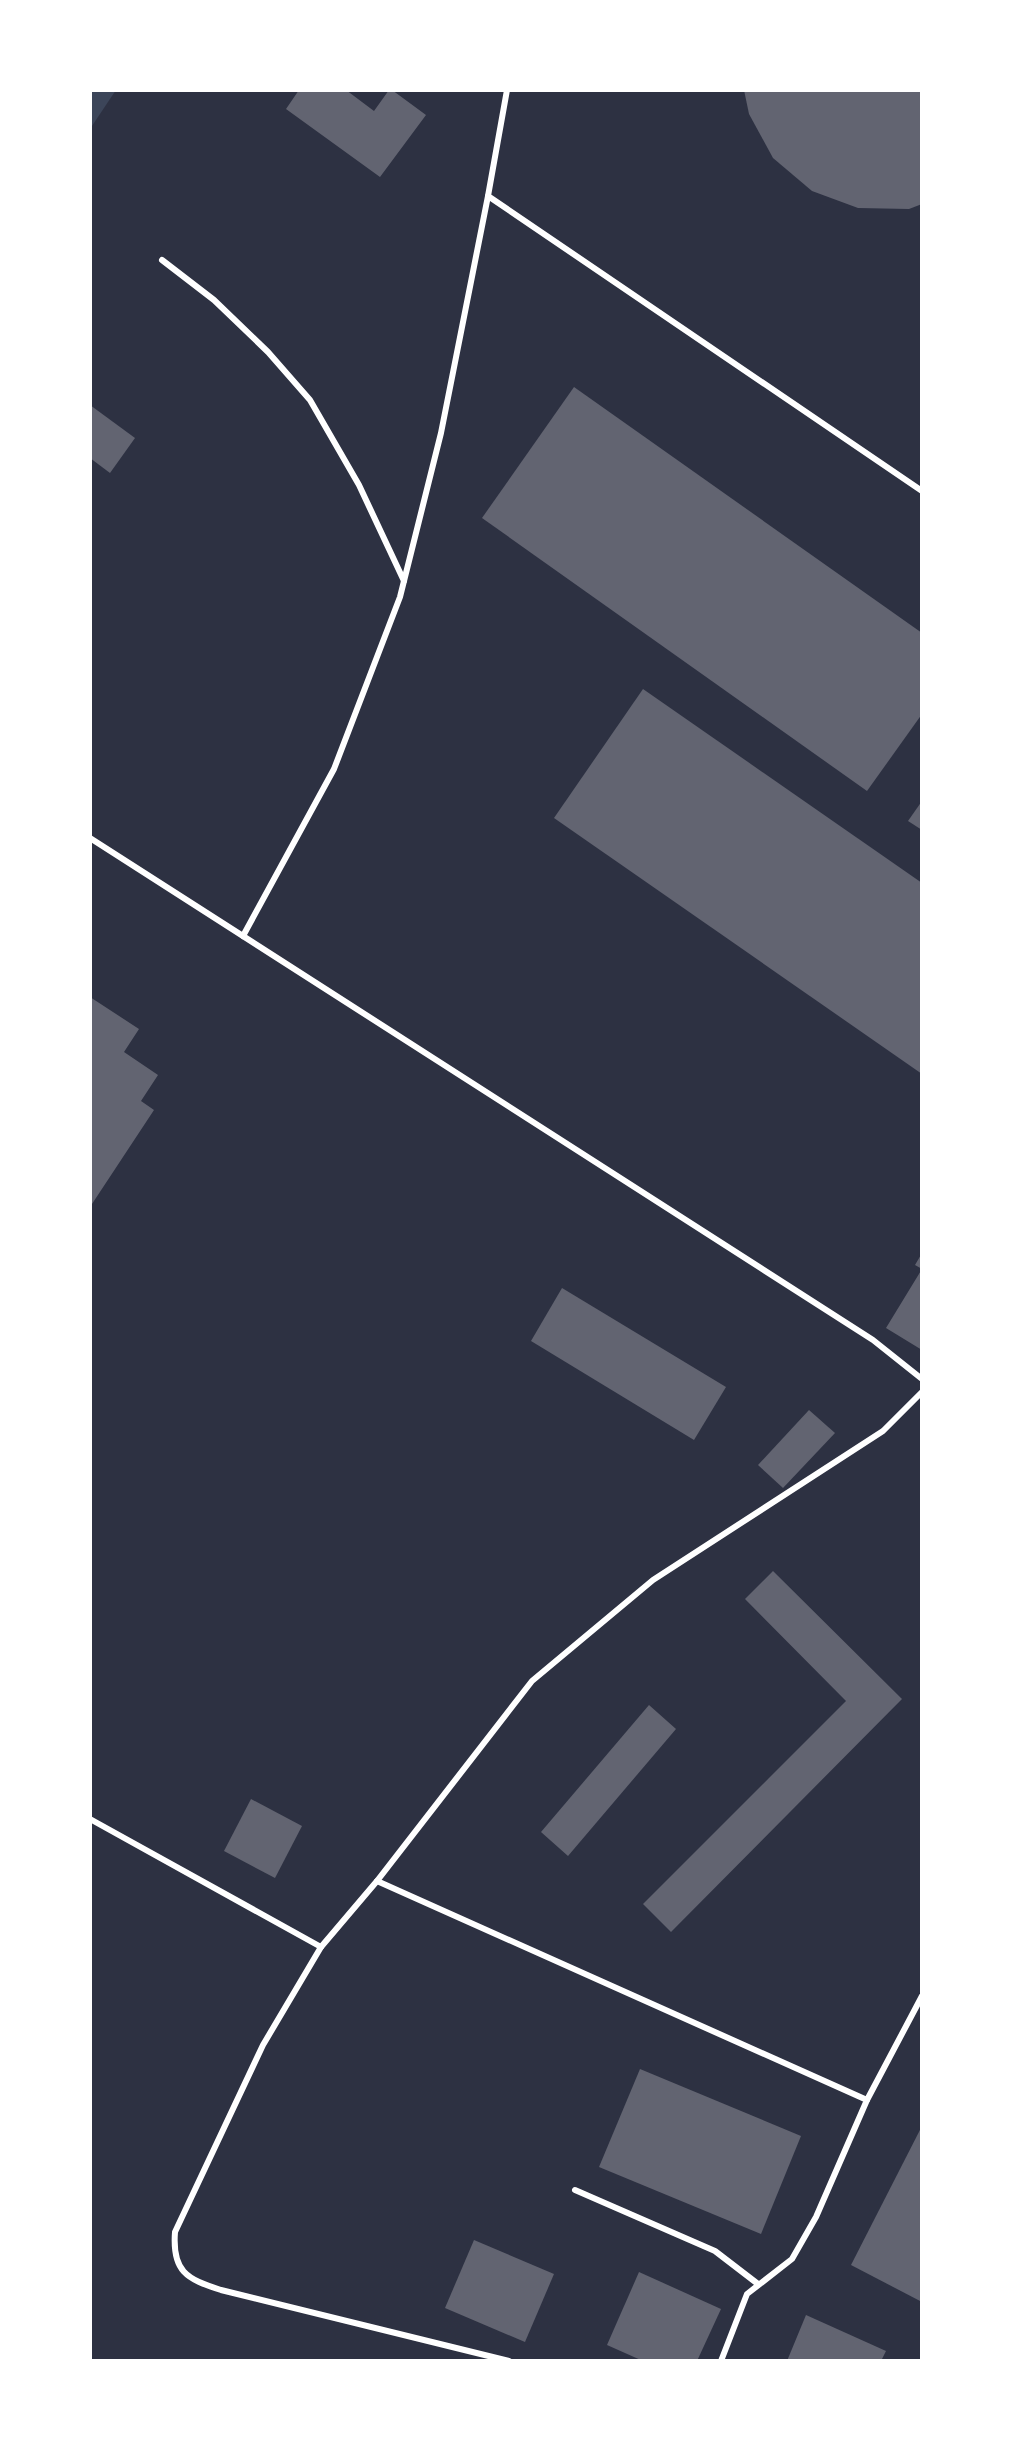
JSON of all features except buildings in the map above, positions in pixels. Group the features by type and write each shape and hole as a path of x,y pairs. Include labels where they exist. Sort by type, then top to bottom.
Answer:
{"lane":[{"path":"243,936 334,769 404,581 441,433 507,90"},
{"path":"488,196 922,491"},
{"path":"162,260 225,311 268,352 310,400 359,485 404,581"},
{"path":"90,838 873,1340 922,1379"},
{"path":"509,2361 198,2283 184,2272 173,2253 175,2232 263,2045 321,1947 377,1881 532,1681 653,1580 883,1431 922,1392"},
{"path":"90,1819 321,1947"},
{"path":"377,1881 867,2100"},
{"path":"721,2361 747,2294 792,2259 816,2217 867,2100 922,1996"},
{"path":"575,2190 715,2251 758,2284"}],"shaded area":[{"path":"90,90 116,90 90,129"}]}
